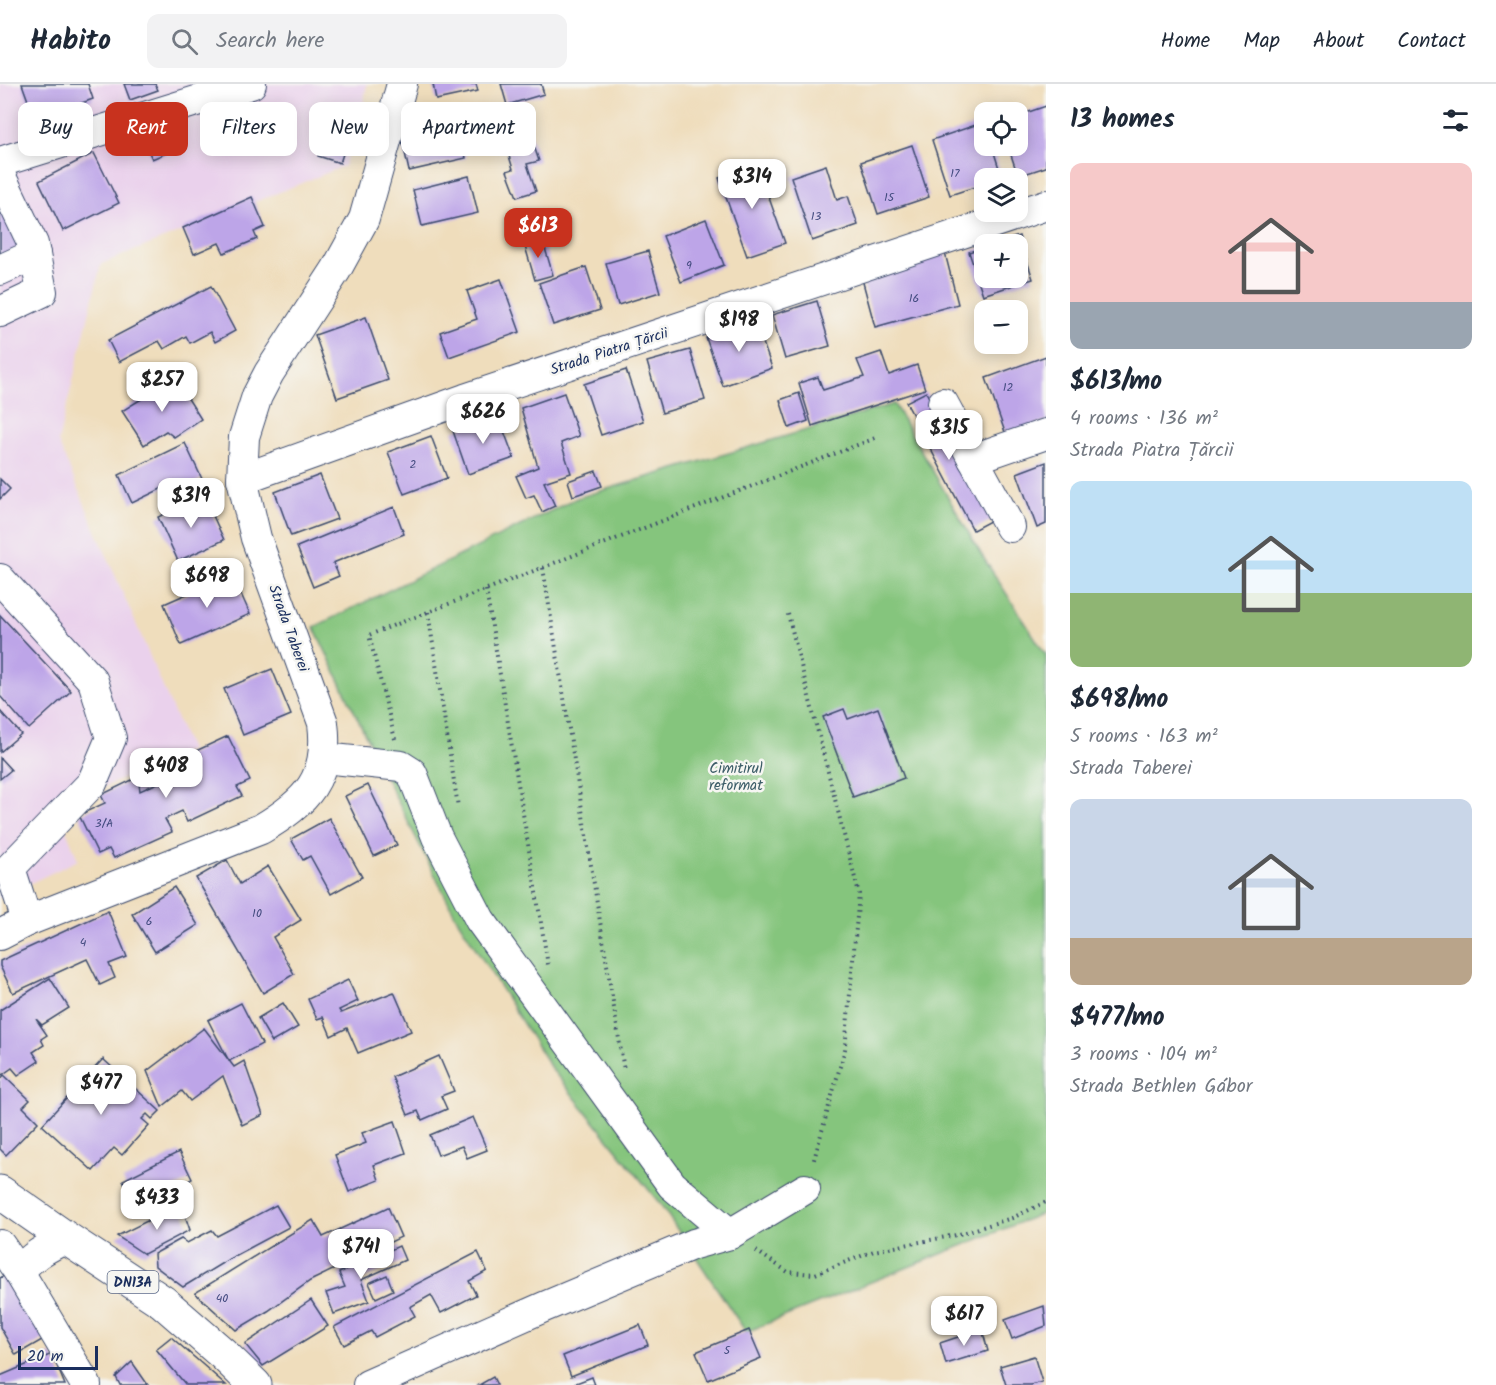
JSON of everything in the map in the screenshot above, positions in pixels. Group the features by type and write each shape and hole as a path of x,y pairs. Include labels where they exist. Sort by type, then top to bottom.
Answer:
{"main road":[{"name":"DN13A","path":"0,1192 164,1302 255,1385"}],"street":[{"path":"0,162 251,84"},
{"name":"Strada Taberei","path":"0,935 27,921 261,829 294,808 308,794 318,776 326,744 323,723 256,538 242,479 244,437 257,396 274,365 336,270 364,219 393,87"},
{"path":"0,175 33,244 42,292 0,312"},
{"name":"Strada Piatra Țărcii","path":"242,479 465,399 1046,205"},
{"path":"0,270 35,254"},
{"path":"943,403 1010,527"},
{"path":"973,459 1046,434"},
{"path":"0,579 93,681 111,738 92,783 10,868 27,921"},
{"path":"324,758 401,766 411,773 437,837 480,920 672,1185 730,1234"},
{"path":"368,1385 544,1306 693,1244 730,1234 805,1189"},
{"path":"19,1272 29,1259 66,1238"},
{"path":"0,1245 19,1272 86,1385"}],"path":[{"path":"401,766 369,635 878,437"},
{"path":"543,568 624,1074"},
{"path":"486,590 549,969"},
{"path":"428,612 459,812"},
{"path":"788,614 859,894 845,1049 805,1189"},
{"path":"730,1234 788,1272 815,1274 874,1251 956,1235 1012,1218 1046,1202"}],"shaded area":[{"path":"0,84 367,84 364,102 309,102 309,156 347,156 344,166 101,264 58,442 190,750 57,807 78,860 0,898"}],"green space":[{"name":"Cimitirul reformat","path":"894,404 981,554 1046,655 1046,1212 746,1332 661,1205 551,1068 456,917 314,627 577,498"}],"building":[{"path":"22,84 88,84 93,99 85,102 28,102"},
{"path":"124,84 155,84 158,90 130,100"},
{"path":"433,84 476,84 478,91 436,100"},
{"path":"501,84 541,84 544,94 517,102 506,102"},
{"path":"1046,106 1046,167 1028,173 1028,168 1015,168 1011,156 1028,156 1028,112"},
{"path":"974,125 974,156 995,156 999,168 974,168 974,187 950,195 932,140"},
{"path":"912,145 929,197 878,214 861,162"},
{"path":"536,152 539,161 527,164 536,191 517,197 507,171 513,169 509,156 536,156"},
{"path":"93,154 119,203 63,231 39,181 88,156 93,156"},
{"path":"318,156 342,156 340,163"},
{"path":"406,156 466,156 466,158 409,171"},
{"path":"757,164 785,243 747,256 719,178"},
{"path":"826,165 837,200 848,196 858,225 812,241 791,177"},
{"path":"469,176 478,213 422,226 413,190"},
{"path":"252,197 265,227 254,232 257,239 224,253 219,243 194,254 183,228"},
{"path":"7,209 24,246 0,257 0,213"},
{"path":"706,219 724,265 681,282 663,236"},
{"path":"542,238 553,275 535,280 524,243"},
{"path":"974,250 974,267 969,252"},
{"path":"648,251 660,292 618,305 606,263"},
{"path":"945,253 958,304 875,327 861,275"},
{"path":"1028,264 1033,279 1028,281"},
{"path":"586,267 600,310 553,325 539,283"},
{"path":"501,279 520,332 449,357 440,332 477,319 467,291"},
{"path":"211,286 235,331 215,342 210,332 190,343 186,336 164,349 159,341 119,362 108,340"},
{"path":"981,288 1005,288 983,295"},
{"path":"817,301 830,346 785,359 772,315"},
{"path":"366,317 388,380 337,398 315,335"},
{"path":"755,320 772,368 723,386 706,338"},
{"path":"690,350 705,400 662,413 647,362"},
{"path":"881,352 889,375 917,365 925,389 812,426 799,383 818,377 823,390 864,377 857,360"},
{"path":"1046,356 1046,421 1006,435 986,378"},
{"path":"626,370 643,421 601,435 584,384"},
{"path":"175,378 201,419 174,437 166,431 144,445 122,411"},
{"path":"926,392 992,520 973,530 906,402"},
{"path":"564,393 579,436 561,443 571,473 544,482 555,506 542,512 534,495 526,498 516,476 538,467 521,408"},
{"path":"799,393 808,421 789,428 780,400"},
{"path":"498,415 514,458 468,474 453,431"},
{"path":"431,436 447,478 404,494 388,452"},
{"path":"185,443 202,479 175,493 171,484 132,503 119,475"},
{"path":"1046,462 1046,524 1037,528 1017,473"},
{"path":"596,471 602,486 573,496 568,481"},
{"path":"320,475 337,519 291,536 275,492"},
{"path":"0,479 10,489 0,499"},
{"path":"204,496 224,540 178,561 158,517"},
{"path":"394,507 404,534 333,563 339,576 313,587 297,547"},
{"path":"232,574 250,614 181,645 164,604"},
{"path":"0,615 71,691 29,729 0,696"},
{"path":"272,669 291,715 243,735 224,689"},
{"path":"878,708 904,778 853,797 823,717 844,709 848,719"},
{"path":"0,711 21,734 0,752"},
{"path":"228,736 250,781 237,787 242,796 187,822 182,811 165,819 172,832 114,858 109,849 98,854 79,815 105,803 101,795 138,777 140,791 173,776 168,764"},
{"path":"0,758 11,770 0,779"},
{"path":"368,785 397,845 374,856 345,796"},
{"path":"329,818 362,877 331,894 310,856 303,860 291,839"},
{"path":"227,860 240,884 268,866 301,920 273,937 294,974 263,993 196,878"},
{"path":"174,887 198,925 155,952 132,914"},
{"path":"108,911 127,957 109,964 115,978 100,985 87,959 13,993 0,966 0,961"},
{"path":"50,978 69,1008 42,1025 36,1019 47,1035 41,1039 44,1045 33,1052 39,1061 18,1075 12,1068 2,1075 0,1072 0,1010"},
{"path":"348,980 358,1001 339,1010 341,1013 394,992 411,1031 358,1053 347,1028 331,1036 323,1017 317,1019 308,999"},
{"path":"241,1003 262,1044 229,1061 208,1020"},
{"path":"283,1003 298,1027 272,1042 258,1018"},
{"path":"204,1028 234,1067 244,1061 263,1115 242,1125 223,1076 190,1101 182,1091 162,1107 147,1071"},
{"path":"439,1056 454,1091 441,1096 447,1109 422,1120 418,1111 408,1115 392,1077"},
{"path":"103,1059 160,1111 152,1119 147,1114 142,1119 149,1125 122,1155 114,1148 93,1171 42,1125"},
{"path":"4,1075 30,1100 23,1107 38,1122 6,1155 0,1149 0,1080"},
{"path":"473,1117 487,1150 467,1158 462,1146 438,1155 430,1135"},
{"path":"395,1121 406,1153 374,1165 379,1180 349,1192 335,1155 366,1143 362,1133"},
{"path":"179,1152 192,1179 136,1207 123,1180"},
{"path":"181,1204 190,1230 144,1254 117,1236"},
{"path":"276,1205 289,1227 183,1287 155,1266 154,1254 181,1239 187,1243 212,1230 217,1236"},
{"path":"388,1207 401,1237 310,1281 268,1311 236,1330 195,1293 313,1220 323,1237"},
{"path":"399,1246 405,1260 361,1280 369,1301 334,1314 326,1293 345,1287 339,1273"},
{"path":"478,1252 487,1271 469,1281 476,1295 441,1313 431,1295 410,1307 415,1316 375,1337 371,1331 344,1345 334,1327"},
{"path":"11,1272 49,1336 16,1355 0,1327 0,1278"},
{"path":"387,1275 393,1290 376,1298 369,1283"},
{"path":"311,1300 328,1326 263,1366 245,1344"},
{"path":"1044,1306 1046,1326 1012,1339 1005,1320"},
{"path":"640,1325 648,1345 571,1376 563,1356"},
{"path":"982,1329 988,1351 946,1364 940,1343"},
{"path":"749,1330 761,1358 708,1380 696,1352"},
{"path":"171,1337 226,1385 186,1385 156,1349"},
{"path":"52,1354 65,1385 0,1385 0,1376"},
{"path":"1034,1356 1042,1382 1031,1385 1006,1385 1000,1366"},
{"path":"132,1362 148,1385 120,1385 116,1377"},
{"path":"493,1377 497,1385 479,1385"},
{"path":"592,1377 595,1385 571,1385"}]}
